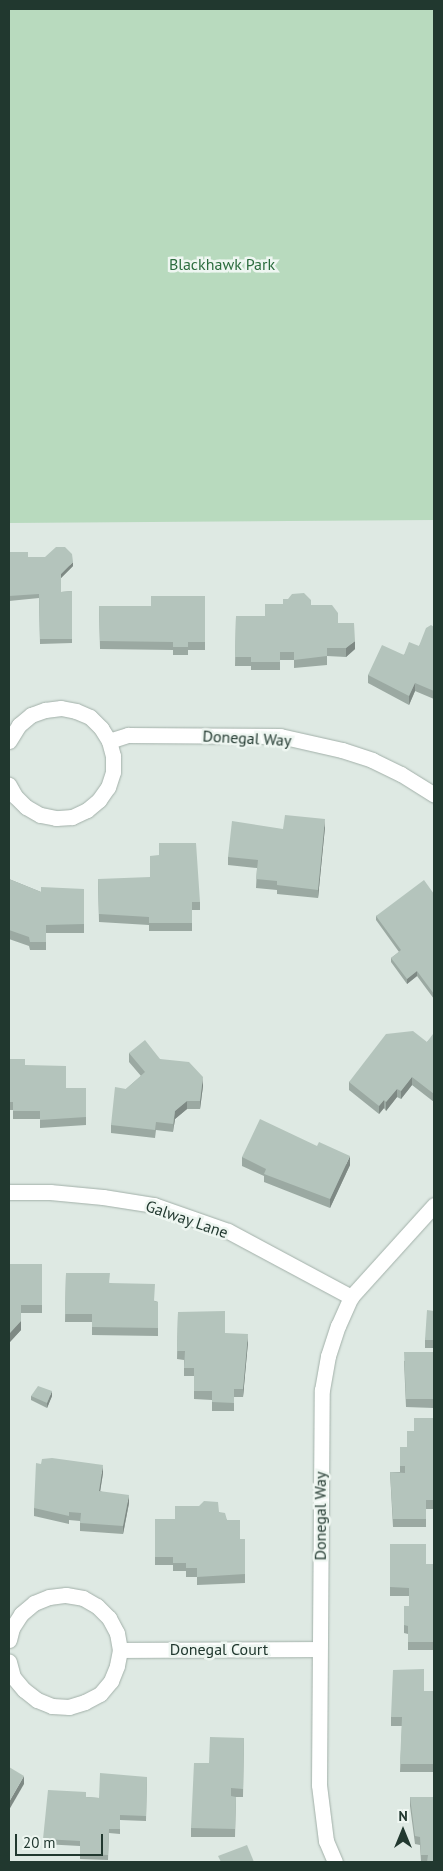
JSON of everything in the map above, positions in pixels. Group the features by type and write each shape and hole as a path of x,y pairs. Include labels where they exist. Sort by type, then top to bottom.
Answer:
{"street":[{"path":"9,741 19,725 31,715 61,708 76,710 90,717 101,728 109,741 113,756 113,772 108,787 99,800 86,810 72,816 56,818 40,815 26,807 15,796 9,785"},
{"name":"Donegal Way","path":"109,741 128,736 280,736 342,750 372,760 401,774 434,795"},
{"name":"Galway Lane","path":"9,1192 50,1192 103,1197 154,1206 228,1231 351,1297"},
{"name":"Donegal Way","path":"335,1862 326,1841 320,1803 319,1649 322,1390 335,1333 351,1297 434,1205"},
{"path":"9,1640 12,1628 21,1614 34,1603 49,1597 66,1595 83,1598 103,1612 117,1633 120,1650 118,1666 111,1681 100,1694 86,1702 69,1707 52,1706 37,1700 24,1690 14,1677 9,1662"},
{"name":"Donegal Court","path":"120,1650 319,1649"}],"green space":[{"name":"Blackhawk Park","path":"9,9 434,9 434,520 9,523"}],"building":[{"path":"56,547 65,547 72,554 73,562 61,574 61,592 72,591 72,639 40,639 39,594 9,596 9,552 28,552 28,557 45,557"},
{"path":"304,593 311,600 311,605 332,605 338,613 338,623 354,623 355,641 346,648 327,648 327,656 294,660 294,652 280,652 280,662 251,662 251,657 235,657 236,616 265,616 265,604 283,604 283,599 288,599 292,594"},
{"path":"151,596 205,596 205,642 188,642 188,647 173,647 173,642 100,641 99,606 151,606"},
{"path":"431,625 434,627 434,691 415,683 409,696 368,675 382,645 404,655 409,642 419,646 426,628"},
{"path":"285,815 325,819 318,890 277,885 277,881 256,879 258,860 228,857 232,821 283,829"},
{"path":"159,843 196,843 200,902 192,902 192,923 149,923 149,917 99,914 98,879 150,877 150,856 159,855"},
{"path":"9,879 41,892 41,887 84,889 84,924 46,925 46,942 30,942 29,937 9,930"},
{"path":"424,880 434,894 434,994 417,971 407,979 391,958 401,950 376,916"},
{"path":"413,1031 427,1042 434,1035 434,1094 412,1077 401,1091 397,1089 386,1102 384,1100 379,1106 349,1082 386,1034"},
{"path":"145,1040 160,1059 189,1062 203,1077 200,1101 187,1101 175,1111 173,1124 156,1122 155,1130 111,1125 115,1087 126,1089 145,1072 129,1053"},
{"path":"9,1059 25,1059 25,1065 66,1066 66,1088 86,1088 86,1117 40,1120 40,1111 13,1111 13,1102 9,1102"},
{"path":"260,1119 317,1146 319,1142 350,1156 330,1199 264,1174 266,1169 242,1157"},
{"path":"9,1264 42,1264 42,1305 21,1305 21,1321 9,1334"},
{"path":"66,1273 110,1273 109,1283 155,1284 154,1301 158,1302 158,1328 92,1327 92,1314 65,1314"},
{"path":"427,1310 434,1311 434,1399 406,1399 404,1352 433,1352 433,1340 425,1340"},
{"path":"225,1311 225,1333 248,1334 243,1389 234,1389 234,1403 212,1402 212,1391 194,1391 194,1368 184,1368 185,1351 177,1351 178,1312"},
{"path":"38,1386 52,1391 47,1403 31,1396"},
{"path":"414,1418 434,1418 434,1500 426,1500 426,1519 393,1519 390,1472 405,1473 405,1466 400,1466 400,1447 407,1447 407,1431 414,1431"},
{"path":"52,1458 103,1465 99,1491 129,1495 123,1526 80,1523 81,1513 69,1512 69,1516 34,1508 36,1463 41,1464 42,1459"},
{"path":"204,1501 218,1502 219,1512 225,1513 227,1520 240,1520 240,1539 245,1539 245,1574 197,1577 197,1568 186,1568 186,1563 173,1563 173,1557 155,1557 155,1519 175,1519 175,1506 199,1506"},
{"path":"390,1544 426,1544 426,1564 434,1564 434,1642 408,1642 408,1626 404,1625 404,1606 409,1606 409,1588 390,1587"},
{"path":"424,1669 424,1691 434,1691 434,1764 400,1764 402,1717 391,1717 393,1670"},
{"path":"210,1737 244,1738 243,1789 231,1788 231,1796 236,1797 235,1829 191,1828 194,1763 209,1763"},
{"path":"9,1767 24,1776 9,1802"},
{"path":"100,1773 147,1777 146,1816 120,1815 120,1829 109,1829 108,1855 80,1854 80,1841 43,1839 48,1790 86,1792 86,1797 99,1798"},
{"path":"433,1792 434,1862 427,1862 428,1855 421,1855 420,1837 415,1836 410,1797 433,1797"},
{"path":"247,1845 254,1862 221,1862 218,1856"}]}
